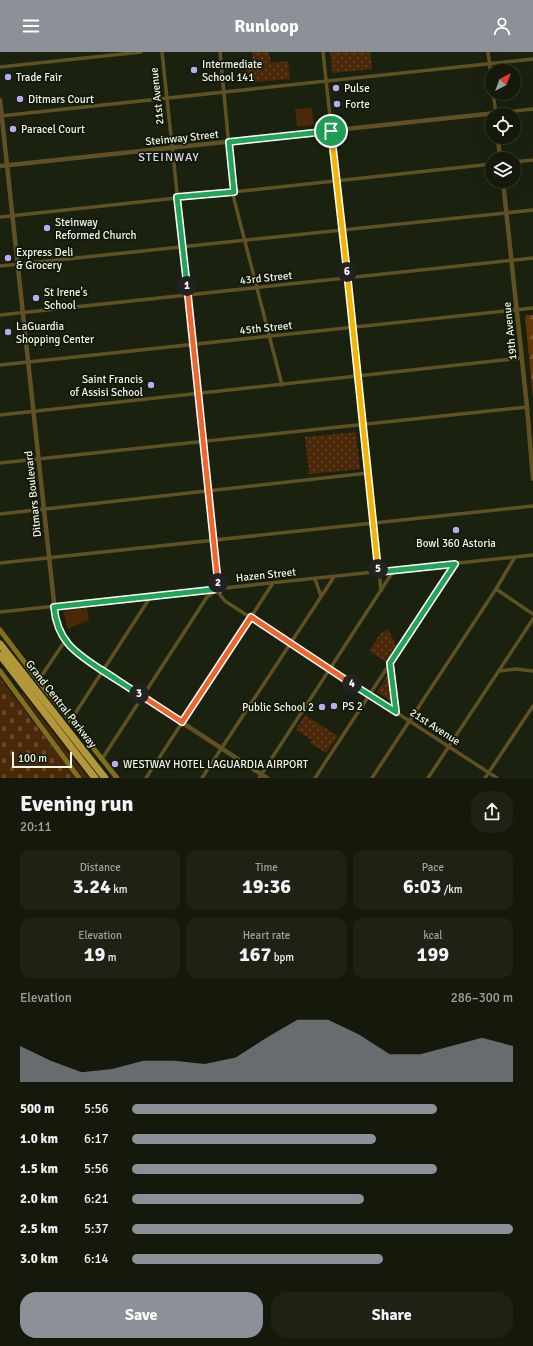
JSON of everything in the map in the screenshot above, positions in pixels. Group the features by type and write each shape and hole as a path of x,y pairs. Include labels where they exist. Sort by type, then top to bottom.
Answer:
{"highway":[{"name":"Grand Central Parkway","path":"0,644 100,777"},
{"name":"Grand Central Parkway","path":"0,655 86,766 100,777"}],"main road":[{"path":"0,630 38,681 117,778"},
{"path":"0,671 80,778"}],"street":[{"path":"0,67 141,52"},
{"name":"21st Avenue","path":"162,52 219,589 223,599 497,778"},
{"path":"220,52 234,199 282,384"},
{"path":"323,52 381,591"},
{"path":"488,52 490,64 533,59"},
{"path":"1,116 485,65"},
{"name":"Ditmars Boulevard","path":"0,100 54,607 57,623 66,641 77,653 222,748 260,776 267,778"},
{"name":"Steinway Street","path":"521,111 533,109"},
{"name":"Steinway Street","path":"0,166 485,115"},
{"path":"521,161 533,160"},
{"path":"0,216 485,165"},
{"name":"19th Avenue","path":"504,188 533,478"},
{"path":"0,266 533,210"},
{"name":"43rd Street","path":"0,316 533,258"},
{"name":"45th Street","path":"0,365 533,308"},
{"path":"0,415 522,358"},
{"path":"0,463 527,407"},
{"path":"0,514 368,473"},
{"path":"0,563 533,506"},
{"name":"Hazen Street","path":"0,612 533,555"},
{"path":"372,778 496,589 515,557"},
{"path":"315,778 455,564"},
{"path":"260,776 394,570"},
{"path":"202,778 334,576"},
{"path":"314,579 321,596"},
{"path":"146,778 273,583"},
{"path":"102,758 207,597 219,589"},
{"path":"496,589 533,614"},
{"path":"70,720 151,596"},
{"path":"428,778 533,619"},
{"path":"38,681 66,641"},
{"path":"390,663 396,712"},
{"path":"499,671 516,669 533,671"},
{"path":"485,778 533,706"}],"green space":[{"path":"252,52 269,52 271,63 288,61 290,79 247,83 245,67 253,66"},
{"path":"330,52 370,52 372,69 332,73"},
{"path":"312,108 314,125 297,127 295,109"},
{"path":"526,315 533,315 533,398 525,317"},
{"path":"356,432 360,469 309,474 305,437"},
{"path":"87,608 89,620 68,629 63,611"},
{"path":"389,629 390,634 396,644 386,662 369,651 381,633"},
{"path":"388,674 391,701 377,692"},
{"path":"0,678 67,766 75,778 0,778"},
{"path":"22,692 88,778 83,778 22,695"},
{"path":"305,715 338,736 326,753 310,743 312,740 296,730"}],"place":[{"name":"Intermediate School 141","path":"194,70"},
{"name":"Trade Fair","path":"8,77"},
{"name":"Pulse","path":"336,88"},
{"name":"Ditmars Court","path":"20,99"},
{"name":"Forte","path":"337,104"},
{"name":"Paracel Court","path":"13,129"},
{"name":"Steinway Reformed Church","path":"47,228"},
{"name":"Express Deli & Grocery","path":"8,258"},
{"name":"St Irene's School","path":"36,298"},
{"name":"LaGuardia Shopping Center","path":"8,332"},
{"name":"Saint Francis of Assisi School","path":"151,385"},
{"name":"Bowl 360 Astoria","path":"456,530"},
{"name":"PS 2","path":"334,706"},
{"name":"Public School 2","path":"322,707"},
{"name":"WESTWAY HOTEL LAGUARDIA AIRPORT","path":"115,764"}],"district":[{"name":"STEINWAY","path":"169,157"}],"route":[{"path":"331,131 379,572 455,564 390,663 396,712 251,617 182,722 77,653 69,646 57,623 54,607 219,589 177,197 234,192 229,142 331,131"}]}
